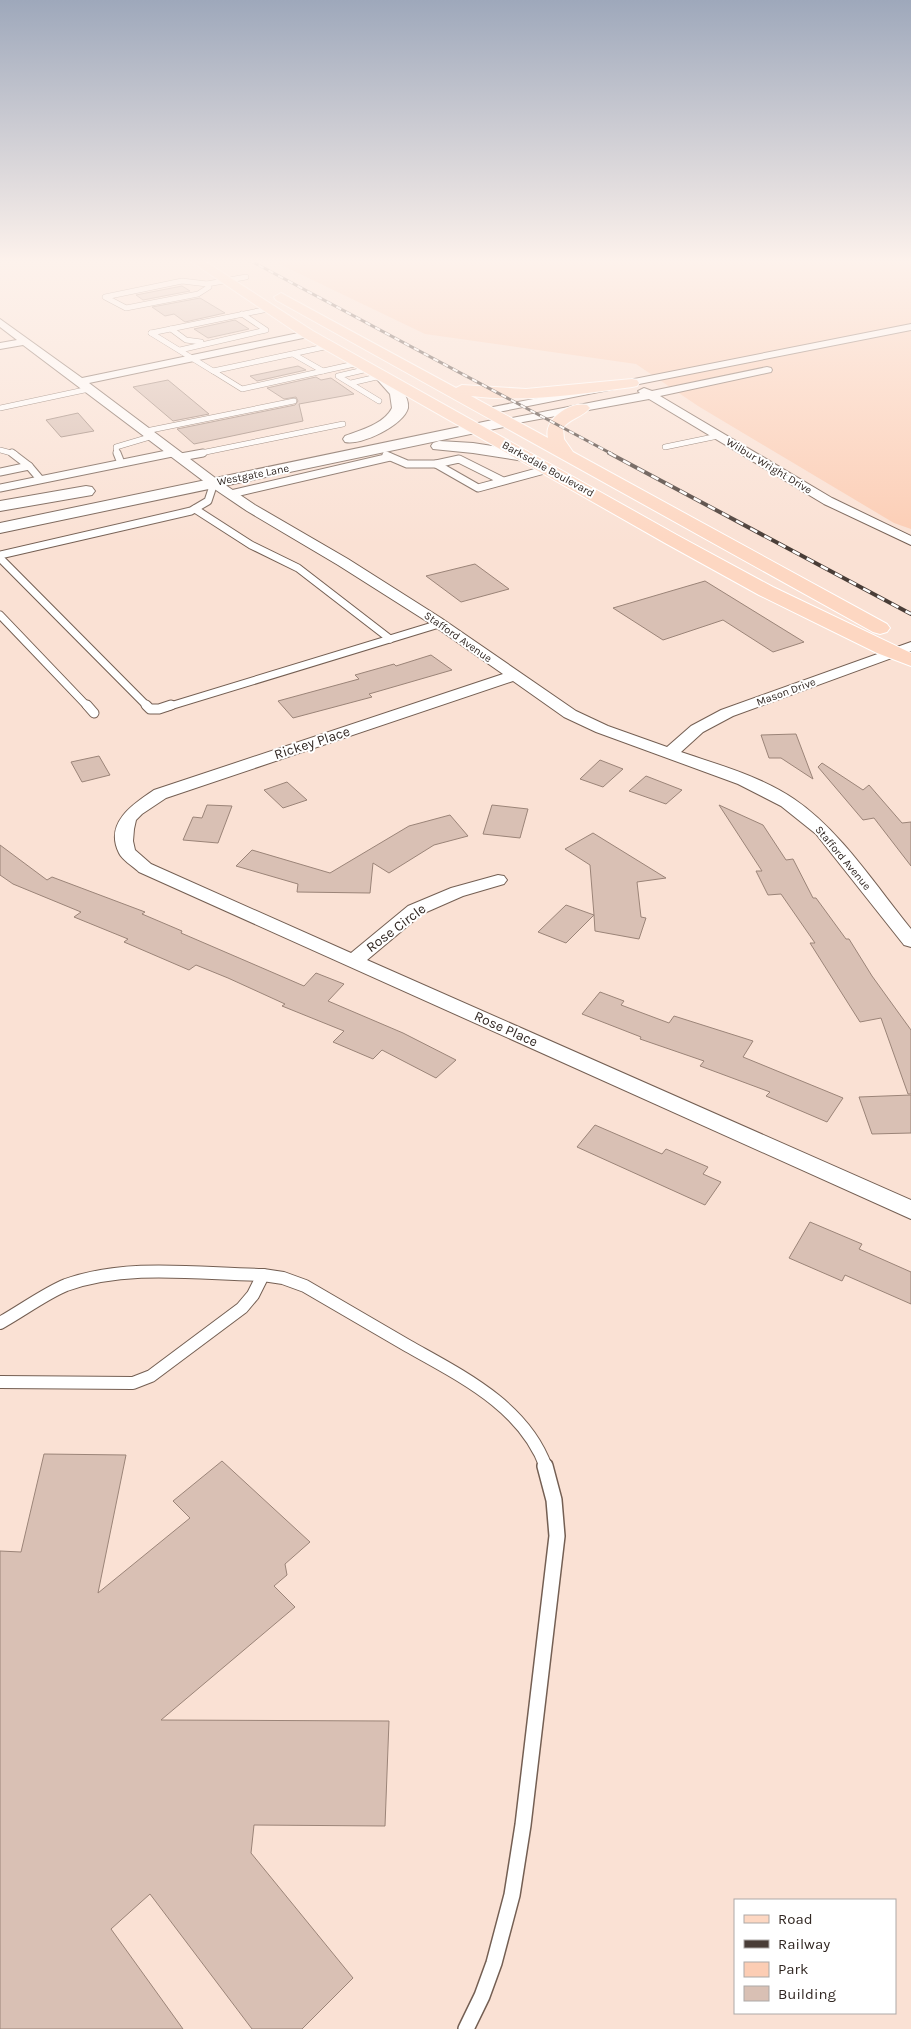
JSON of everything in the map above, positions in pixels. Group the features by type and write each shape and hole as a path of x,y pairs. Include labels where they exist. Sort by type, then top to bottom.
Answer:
{"main road":[{"name":"Barksdale Boulevard","path":"344,355 766,591 911,660"},
{"name":"Barksdale Boulevard","path":"386,355 911,645"},
{"path":"351,439 380,428 400,410 398,396 370,369"},
{"path":"440,385 480,393 528,395 632,383"},
{"path":"568,456 556,440 554,430 565,416 582,408"},
{"name":"Westgate Lane","path":"177,474 488,411"},
{"name":"Westgate Lane","path":"0,528 214,483 382,452 506,422"},
{"path":"382,452 458,446 524,456"},
{"path":"0,506 100,490 0,513"},
{"path":"671,539 702,529"}],"street":[{"name":"Stafford Avenue","path":"44,355 214,483 374,581 553,704 584,722 744,780 787,802 822,830 911,941"},
{"path":"85,385 209,355"},
{"path":"488,411 773,355"},
{"path":"506,422 650,395 776,368"},
{"name":"Wilbur Wright Drive","path":"632,383 828,501 911,541"},
{"name":"Mason Drive","path":"670,753 697,729 727,713 911,645"},
{"name":"Rickey Place","path":"125,829 128,819 136,810 160,794 513,676"},
{"name":"Rose Place","path":"125,829 124,841 127,852 145,868 911,1210"},
{"name":"Rose Circle","path":"353,961 415,910 456,892 498,880"}],"lane":[{"path":"188,355 242,389 323,371 370,369"},
{"path":"213,370 290,355"},
{"path":"294,355 323,371"},
{"path":"351,383 370,369"},
{"path":"370,369 338,376 379,401"},
{"path":"0,408 85,385"},
{"path":"121,463 116,447 150,434 294,400"},
{"path":"0,488 121,463 178,455 343,424"},
{"path":"665,447 718,436"},
{"path":"0,450 14,454 29,466 40,479"},
{"path":"231,494 382,452 407,464 436,464 459,459 503,481"},
{"path":"436,464 478,488 548,469"},
{"path":"0,472 29,466"},
{"path":"0,556 195,509 206,504 212,497 214,483"},
{"path":"195,509 251,545 298,568 390,639"},
{"path":"0,556 150,709 159,709 439,624"},
{"path":"0,615 94,713"},
{"path":"0,1323 64,1286 111,1274 132,1272 263,1275 284,1278 305,1286 475,1384 521,1424 536,1445 547,1470 555,1507 557,1536 518,1869 505,1928 492,1970 466,2029"},
{"path":"0,1382 133,1384 151,1376 242,1308 253,1295 263,1275"}],"green space":[{"path":"570,355 911,355 911,529 894,523 698,406 636,364"}],"building":[{"path":"298,366 306,370 257,381 250,376"},
{"path":"316,377 321,380 331,378 354,394 299,404 303,421 194,444 177,429 295,405 298,401 296,397 284,399 267,388"},
{"path":"168,380 209,414 173,421 133,387"},
{"path":"78,413 94,431 61,437 46,420"},
{"path":"475,564 509,589 461,602 426,576"},
{"path":"705,581 804,642 773,652 723,620 663,640 613,608"},
{"path":"431,655 452,670 369,694 372,697 293,718 278,701 359,679 355,675 394,664 396,666"},
{"path":"796,734 813,779 781,758 769,758 761,735"},
{"path":"99,756 110,775 82,782 71,762"},
{"path":"600,760 623,769 603,787 580,779"},
{"path":"822,763 863,790 869,785 902,823 911,822 911,866 874,818 863,820 818,767"},
{"path":"646,776 682,790 666,804 629,791"},
{"path":"287,782 307,800 283,808 264,790"},
{"path":"207,805 232,806 218,843 183,840 193,817 202,818"},
{"path":"492,805 528,809 520,838 483,834"},
{"path":"719,805 763,825 786,860 793,859 813,898 816,898 846,939 849,939 872,976 911,1030 911,1094 908,1094 881,1018 860,1022 810,943 815,943 781,894 768,895 756,871 762,871"},
{"path":"450,815 468,836 434,845 389,873 373,863 370,893 297,892 298,884 236,866 252,850 330,873 409,826"},
{"path":"593,833 666,878 637,882 641,917 646,918 639,939 595,931 590,865 565,849"},
{"path":"0,845 47,880 52,877 145,912 142,914 182,931 181,933 304,986 316,973 344,984 328,1001 403,1033 456,1060 436,1078 382,1050 373,1059 333,1042 344,1031 282,1006 285,1004 196,965 189,970 124,942 128,939 74,917 81,912 13,884 0,875"},
{"path":"566,905 594,915 566,943 538,932"},
{"path":"600,992 624,1001 621,1005 669,1023 674,1016 753,1041 743,1057 843,1098 827,1122 766,1096 770,1092 700,1066 704,1061 640,1039 641,1037 582,1014"},
{"path":"911,1095 911,1133 872,1134 859,1097"},
{"path":"595,1125 662,1154 666,1149 708,1167 703,1174 721,1182 705,1205 577,1147"},
{"path":"810,1222 862,1244 859,1249 911,1272 911,1304 845,1275 842,1281 789,1258"},
{"path":"44,1454 126,1455 98,1593 190,1518 173,1501 222,1461 310,1542 285,1564 287,1575 274,1586 295,1607 161,1720 389,1721 385,1826 254,1825 251,1853 353,1978 302,2029 252,2029 150,1894 111,1929 183,2029 0,2029 0,1551 21,1552"}],"railway":[{"path":"426,355 612,454"},
{"path":"609,453 911,614"}]}
